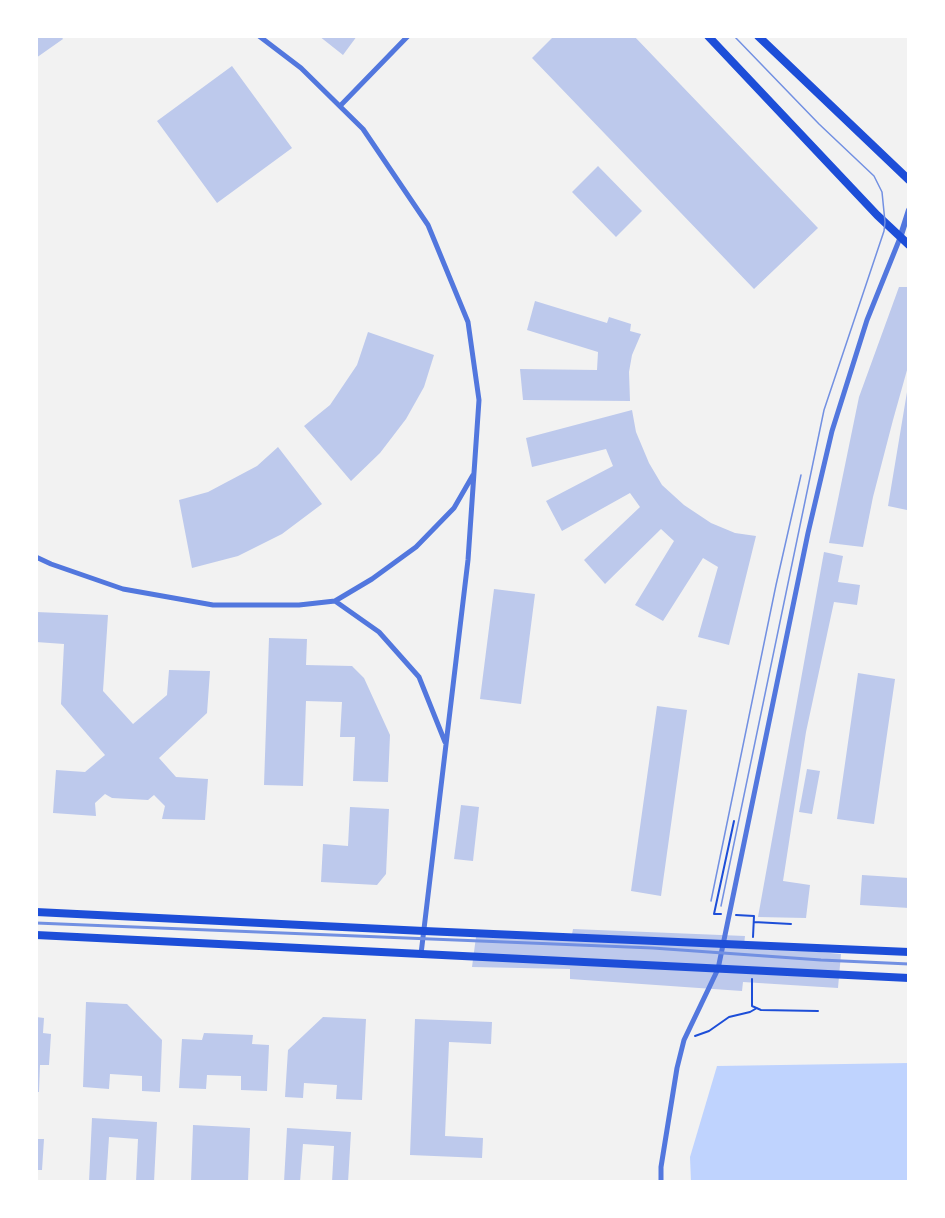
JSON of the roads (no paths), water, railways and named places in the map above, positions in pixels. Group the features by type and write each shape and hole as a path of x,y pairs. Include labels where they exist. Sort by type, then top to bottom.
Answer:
{"main road":[{"path":"708,36 877,215 909,245"},
{"path":"758,36 909,180"},
{"path":"36,912 909,952"},
{"path":"36,935 909,978"}],"street":[{"path":"259,36 301,68 363,129 428,225 468,322 479,400 468,560 421,954"},
{"path":"340,106 408,36"},
{"path":"661,1182 661,1167 677,1068 684,1040 718,969 808,533 832,430 867,320 909,210"},
{"path":"36,557 123,589 213,606 299,605 334,601 372,579 416,547 454,508 474,472"},
{"path":"334,601 380,632 419,677 446,743"}],"water":[{"path":"909,1063 909,1182 691,1182 690,1157 717,1066"}],"tram line":[{"path":"721,906 824,410 884,231 885,222 882,192 874,176 819,124 734,36"},
{"path":"711,901 801,475"}],"railway":[{"path":"36,923 653,948 909,964"}]}
